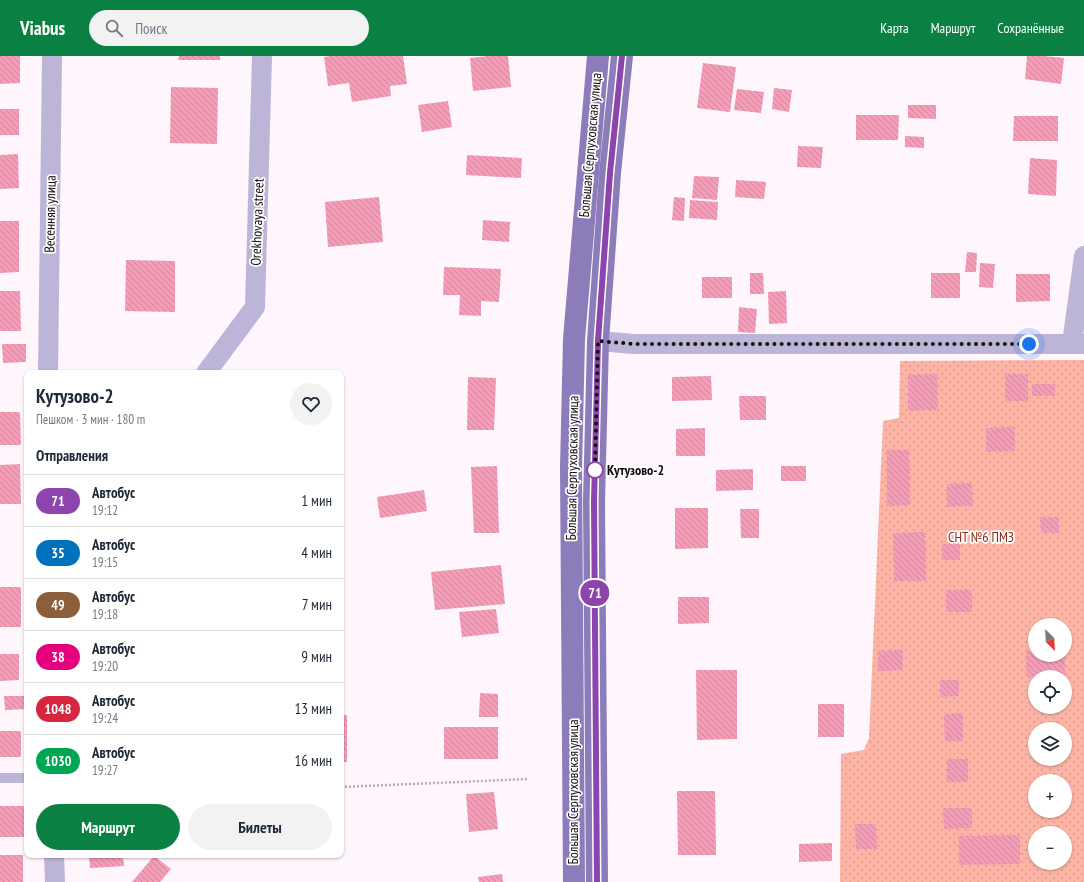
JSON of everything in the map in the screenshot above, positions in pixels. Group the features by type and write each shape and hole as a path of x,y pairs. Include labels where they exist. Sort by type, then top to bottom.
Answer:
{"main road":[{"name":"Большая Серпуховская улица","path":"574,882 571,468 574,339 598,56"},
{"name":"Большая Серпуховская улица","path":"597,882 594,502 598,341 610,173 622,56"}],"street":[{"name":"Весенняя улица","path":"48,370 52,56"},
{"name":"Orekhovaya street","path":"208,370 255,307 262,56"},
{"path":"598,341 634,344 1078,344 1084,256"},
{"path":"54,858 55,882"}],"lane":[{"path":"0,778 24,778"}],"path":[{"path":"344,787 529,779"}],"green space":[{"name":"СНТ №6 ПМЗ","path":"1084,360 1084,882 840,882 841,754 864,750 869,738 883,421 899,418 900,361"}],"building":[{"path":"0,56 20,56 20,83 0,84"},
{"path":"179,56 220,56 220,60 178,60"},
{"path":"403,56 407,84 390,86 391,96 352,102 349,83 328,86 324,57"},
{"path":"508,56 511,87 473,91 470,58"},
{"path":"1027,56 1064,58 1061,84 1025,79"},
{"path":"703,63 736,67 730,112 697,108"},
{"path":"171,87 218,88 217,144 170,143"},
{"path":"774,88 792,90 789,112 772,109"},
{"path":"737,89 764,92 761,113 734,110"},
{"path":"448,101 452,127 422,132 418,105"},
{"path":"908,105 936,105 936,119 908,118"},
{"path":"0,109 19,109 19,135 0,135"},
{"path":"856,115 899,115 898,140 856,140"},
{"path":"1014,116 1058,116 1058,141 1013,141"},
{"path":"905,136 924,137 924,148 905,147"},
{"path":"798,146 823,147 821,168 797,167"},
{"path":"18,154 19,188 0,189 0,155"},
{"path":"467,155 522,158 521,178 466,175"},
{"path":"1030,158 1057,160 1056,196 1028,194"},
{"path":"694,176 719,177 717,200 692,198"},
{"path":"736,180 766,182 764,199 735,197"},
{"path":"379,197 383,242 328,247 325,202"},
{"path":"674,197 685,198 684,221 672,220"},
{"path":"690,200 718,202 717,220 689,218"},
{"path":"483,220 510,222 509,242 482,240"},
{"path":"0,221 19,221 19,272 0,273"},
{"path":"967,252 977,253 976,272 965,272"},
{"path":"126,260 175,261 175,312 125,311"},
{"path":"980,263 995,264 993,288 979,287"},
{"path":"444,267 501,269 499,302 481,301 481,316 459,315 460,295 443,295"},
{"path":"750,273 763,273 764,294 750,294"},
{"path":"931,273 960,273 960,298 931,298"},
{"path":"1016,274 1050,274 1050,301 1016,302"},
{"path":"702,277 732,277 732,298 702,298"},
{"path":"0,291 20,291 21,331 0,331"},
{"path":"786,291 787,323 769,324 768,292"},
{"path":"739,307 757,309 755,333 738,332"},
{"path":"2,344 26,344 26,362 3,363"},
{"path":"937,374 938,410 908,411 908,375"},
{"path":"1005,374 1028,374 1028,401 1005,401"},
{"path":"711,376 712,400 672,401 672,377"},
{"path":"468,377 496,378 494,430 467,430"},
{"path":"1032,384 1055,384 1055,396 1032,396"},
{"path":"739,396 766,396 766,420 740,420"},
{"path":"0,412 20,412 21,445 0,445"},
{"path":"1015,427 1015,451 986,452 986,428"},
{"path":"705,428 705,456 676,456 676,429"},
{"path":"887,450 909,450 910,505 887,506"},
{"path":"20,464 21,504 0,504 0,465"},
{"path":"497,466 499,533 474,533 471,467"},
{"path":"781,466 806,466 806,481 781,481"},
{"path":"753,469 753,490 716,491 716,470"},
{"path":"972,483 973,506 947,507 947,484"},
{"path":"424,490 427,511 380,518 377,497"},
{"path":"675,508 708,508 708,548 675,549"},
{"path":"740,509 759,509 759,538 741,538"},
{"path":"1040,517 1059,517 1059,533 1041,533"},
{"path":"925,532 926,581 894,581 893,533"},
{"path":"960,543 960,560 942,560 942,544"},
{"path":"501,565 505,604 435,610 431,572"},
{"path":"0,587 21,587 21,627 0,627"},
{"path":"946,590 972,590 972,612 946,612"},
{"path":"678,597 709,597 709,623 678,624"},
{"path":"496,609 499,633 462,637 459,612"},
{"path":"903,650 903,670 878,671 878,651"},
{"path":"1026,651 1028,651 1028,662 1065,662 1065,670 1028,670 1027,677"},
{"path":"0,654 19,654 19,680 0,681"},
{"path":"696,670 737,670 737,739 697,740"},
{"path":"940,680 959,680 959,696 940,697"},
{"path":"480,693 498,694 498,717 479,717"},
{"path":"4,696 24,696 24,709 5,710"},
{"path":"818,704 844,704 844,737 818,737"},
{"path":"963,713 963,741 945,741 944,714"},
{"path":"344,715 347,715 347,762 344,762"},
{"path":"444,727 498,727 498,759 444,759"},
{"path":"0,731 21,731 21,757 0,757"},
{"path":"947,759 968,759 968,782 947,782"},
{"path":"677,791 715,791 716,855 678,855"},
{"path":"494,792 498,829 469,832 466,794"},
{"path":"0,806 24,806 24,837 0,837"},
{"path":"943,808 972,808 972,828 944,829"},
{"path":"855,824 876,824 877,849 856,849"},
{"path":"1020,835 1020,864 959,865 959,836"},
{"path":"832,843 832,861 799,862 799,844"},
{"path":"0,855 23,855 23,882 0,882"},
{"path":"89,858 123,858 124,866 90,868"},
{"path":"152,858 157,858 171,869 160,882 132,882"},
{"path":"502,874 503,882 479,882 478,877"}],"bus line":[{"name":"71","path":"597,882 594,502 598,341 610,173 622,56"}],"place":[{"name":"Кутузово-2","path":"595,470"}],"route":[{"path":"595,470 595,472 598,341 634,344 1029,344"}]}
